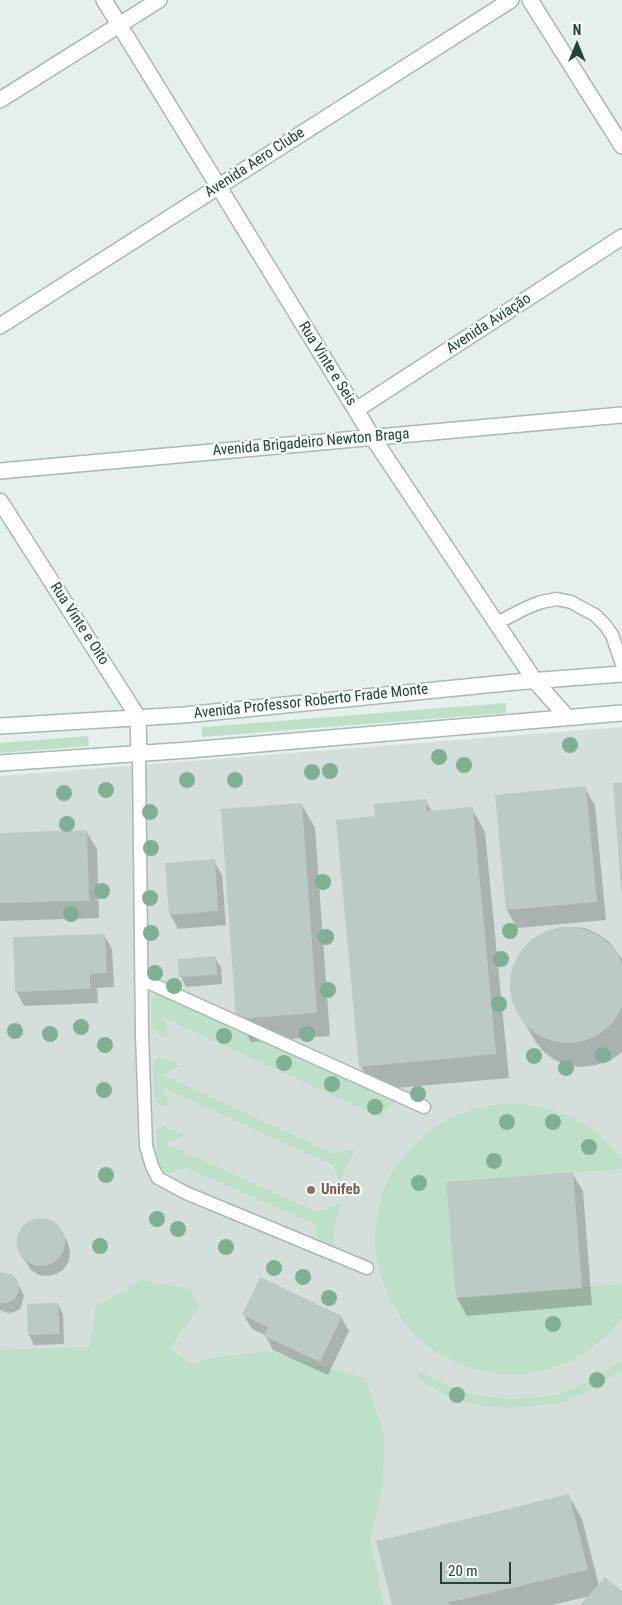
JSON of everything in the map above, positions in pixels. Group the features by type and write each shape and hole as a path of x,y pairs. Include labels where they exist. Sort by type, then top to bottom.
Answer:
{"street":[{"name":"Rua Vinte e Seis","path":"104,0 373,438 536,681 567,717"},
{"path":"0,100 159,0"},
{"name":"Avenida Aero Clube","path":"0,326 511,0"},
{"path":"530,0 622,146"},
{"name":"Avenida Aviação","path":"356,410 622,237"},
{"name":"Avenida Brigadeiro Newton Braga","path":"0,471 622,415"},
{"name":"Rua Vinte e Oito","path":"0,501 138,717"},
{"name":"Avenida Professor Roberto Frade Monte","path":"0,726 184,715 622,674"},
{"path":"0,764 622,713"},
{"path":"138,717 139,754"}],"lane":[{"path":"497,623 541,602 557,599 571,602 595,615 605,624 612,636 622,664"},
{"path":"139,754 141,979 146,1146 152,1166 158,1178 186,1193 367,1268"},
{"path":"141,979 424,1107"}],"shaded area":[{"name":"Unifeb","path":"622,727 622,1605 0,1605 0,776"}],"green space":[{"path":"506,703 506,713 202,737 202,727"},
{"path":"88,736 89,746 0,753 0,743"},
{"path":"156,991 394,1102 383,1118 164,1018 170,1040 153,1028 151,1015 152,999"},
{"path":"161,1057 180,1066 163,1075 334,1154 356,1148 344,1168 340,1184 333,1165 164,1088 169,1108 155,1102 153,1064 156,1059"},
{"path":"500,1104 523,1104 545,1108 566,1115 586,1125 604,1139 622,1159 622,1169 446,1182 456,1298 622,1284 622,1318 604,1338 586,1352 566,1363 545,1370 523,1374 501,1374 478,1370 457,1363 437,1353 419,1339 392,1304 377,1262 375,1239 382,1195 391,1175 419,1139 456,1115"},
{"path":"163,1126 184,1135 166,1144 317,1212 340,1204 334,1230 333,1246 317,1237 315,1224 185,1167 169,1174 159,1171 157,1169 157,1130"},
{"path":"142,1280 190,1289 200,1306 169,1349 192,1364 217,1357 267,1351 366,1378 384,1435 383,1485 370,1540 384,1605 0,1605 0,1350 90,1347 95,1307"},
{"path":"622,1360 622,1370 590,1390 563,1402 535,1406 507,1408 480,1406 450,1397 419,1378 421,1372 453,1388 482,1396 507,1399 535,1398 561,1394 585,1383"}],"building":[{"path":"622,782 622,891 621,891 613,783"},
{"path":"586,786 597,902 506,910 495,795"},
{"path":"426,799 427,811 473,807 496,1054 359,1067 336,820 375,816 374,804"},
{"path":"302,803 317,1013 236,1019 221,809"},
{"path":"87,830 89,901 0,903 0,833"},
{"path":"215,859 218,911 169,915 165,863"},
{"path":"568,927 590,931 600,936 609,944 617,953 622,963 626,985 622,1007 617,1017 609,1026 600,1034 590,1039 568,1043 546,1039 536,1034 527,1026 519,1017 514,1007 510,985 514,963 519,953 527,944 536,936 546,931"},
{"path":"105,934 107,973 90,974 90,989 15,992 13,937"},
{"path":"216,956 217,975 179,977 178,959"},
{"path":"573,1172 582,1288 456,1298 446,1182"},
{"path":"36,1218 46,1218 55,1222 61,1228 64,1233 64,1251 55,1262 46,1266 36,1266 27,1262 21,1256 17,1247 17,1237 21,1228 27,1222"},
{"path":"0,1272 12,1274 17,1279 19,1286 15,1299 8,1303 0,1303"},
{"path":"260,1277 342,1316 320,1362 264,1336 268,1327 242,1315"},
{"path":"58,1303 60,1334 28,1335 27,1304"},
{"path":"569,1494 588,1570 447,1603 451,1605 392,1605 376,1541"},
{"path":"605,1577 622,1591 622,1605 580,1605"}],"place":[{"name":"Unifeb","path":"311,1190"}]}
